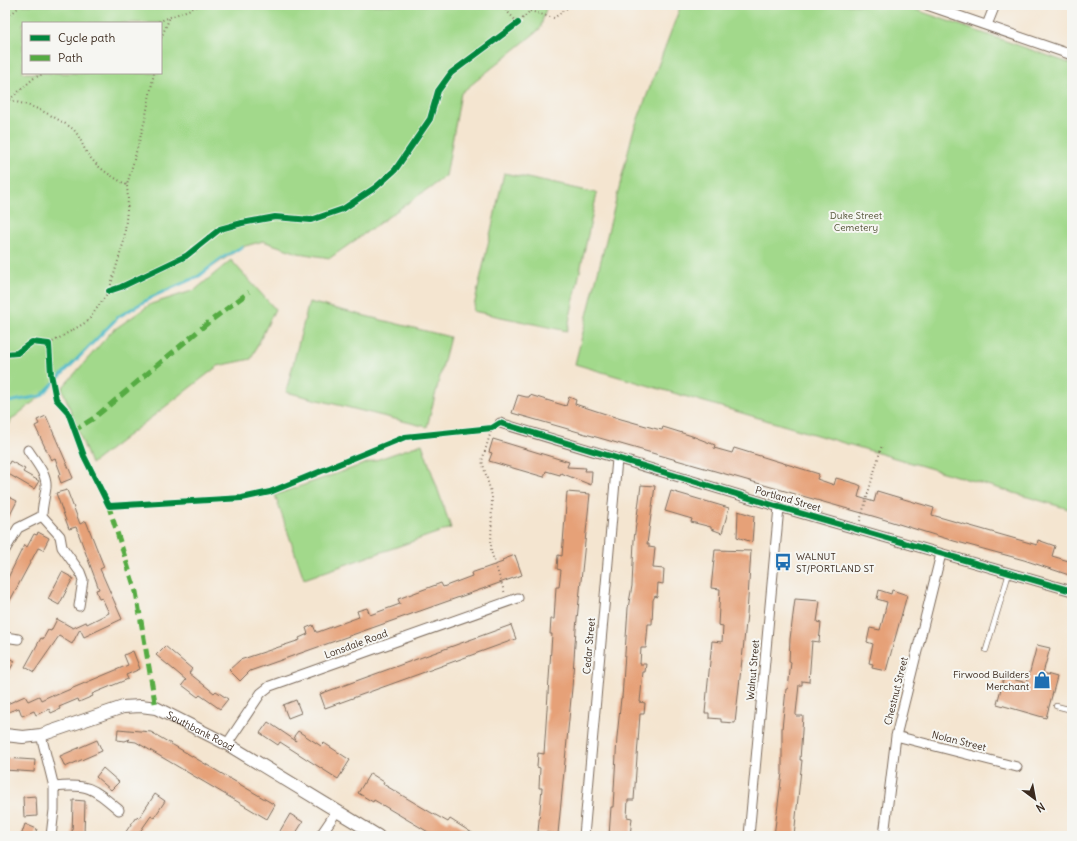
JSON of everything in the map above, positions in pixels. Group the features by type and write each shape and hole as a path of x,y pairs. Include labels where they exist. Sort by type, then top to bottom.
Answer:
{"street":[{"path":"927,5 1072,55"},
{"path":"987,25 995,5"},
{"name":"Portland Street","path":"500,423 779,507 1072,591"},
{"path":"28,450 43,472 46,486 42,506 42,516 60,536 62,547 80,572 83,580 79,606"},
{"name":"Cedar Street","path":"584,836 617,459"},
{"name":"Walnut Street","path":"749,836 779,507"},
{"path":"5,550 18,528 42,516"},
{"name":"Chestnut Street","path":"884,836 896,736 941,554"},
{"name":"Lonsdale Road","path":"227,744 261,693 270,686 518,598"},
{"path":"5,637 18,639"},
{"name":"Southbank Road","path":"5,735 23,737 41,735 115,709 141,706 156,708 227,744 378,836"},
{"path":"41,735 54,787 54,810 51,836"},
{"name":"Nolan Street","path":"896,736 1017,767"},
{"path":"54,787 85,786 98,792 119,810"},
{"path":"320,836 336,811"}],"lane":[{"path":"986,650 1009,573"},
{"path":"1056,706 1072,710"}],"path":[{"path":"5,20 21,5"},
{"path":"157,22 201,5"},
{"path":"495,5 504,8 518,23"},
{"path":"512,28 530,11 532,5"},
{"path":"530,11 554,18 571,5"},
{"path":"162,36 170,16"},
{"path":"10,98 34,78 42,74"},
{"path":"5,354 17,353 32,342 49,344 88,321 112,290 124,241 128,200 127,185 144,120 154,74"},
{"path":"5,98 10,98 16,102 32,106 72,129 79,135 83,147 95,163 105,173 127,185"},
{"path":"49,344 51,374 56,399 68,412 75,430"},
{"path":"109,506 242,498 270,492 405,437 492,428 482,461 492,496 491,551 508,602"},
{"path":"858,530 882,445"}],"green space":[{"path":"5,5 547,5 540,29 461,93 446,176 330,258 298,253 263,241 242,247 199,276 154,296 118,317 41,396 12,419 5,432"},
{"name":"Duke Street Cemetery","path":"681,5 902,5 1072,64 1072,510 575,364 633,132"},
{"path":"504,173 597,193 567,331 473,311"},
{"path":"231,260 275,309 251,359 218,366 91,464 62,388 112,331 151,304 195,290"},
{"path":"309,302 450,337 427,427 286,392"},
{"path":"422,444 451,528 304,579 275,495"}],"building":[{"path":"518,395 529,397 530,395 566,406 569,397 576,400 575,404 657,429 662,430 663,427 692,436 715,445 714,448 732,453 734,448 819,474 817,479 834,485 836,478 857,484 861,486 858,497 874,502 877,491 934,508 932,515 1037,545 1038,540 1055,546 1052,556 1072,562 1072,576 1024,560 512,413"},
{"path":"46,416 73,478 61,483 58,475 61,474 55,458 51,460 35,426 39,424 37,420"},
{"path":"493,439 569,462 567,467 586,468 585,471 592,471 591,485 561,473 560,475 546,471 544,477 489,461 492,453 489,452"},
{"path":"10,461 25,469 23,472 39,481 34,489 5,472"},
{"path":"641,485 655,486 647,544 649,544 649,547 655,548 653,568 664,569 663,584 658,583 657,597 655,596 653,600 652,624 648,624 646,648 641,648 640,664 646,664 645,672 643,672 640,702 645,703 644,714 640,714 634,800 628,800 627,817 632,818 630,836 609,836 611,807 613,807 617,737 622,698 628,608 632,586 634,540"},
{"path":"67,490 80,524 86,521 104,567 100,569 122,619 84,637 80,629 72,644 59,636 34,672 25,667 41,638 43,639 48,630 51,631 57,619 73,628 86,622 87,624 109,613 102,598 99,599 96,590 99,589 76,527 69,529 56,493"},
{"path":"671,491 729,508 722,533 711,529 711,527 691,522 692,519 665,511"},
{"path":"567,492 590,494 576,629 558,834 538,832 542,788 539,788 540,768 537,767 538,753 544,754 552,634 550,634 551,619 554,619 556,587 559,587 561,570 557,569 558,555 562,556"},
{"path":"5,495 17,501 5,525"},
{"path":"738,511 754,516 752,542 737,537"},
{"path":"38,532 49,538 43,550 38,548 5,610 5,584 24,545 27,547 34,534 37,535"},
{"path":"715,550 751,551 747,614 735,723 721,722 721,719 709,718 709,713 705,713 712,641 722,642 723,626 718,625 720,589 711,588"},
{"path":"515,555 522,575 250,671 240,681 229,670 240,660 300,640 299,638 308,634 306,628 313,625 316,632 318,632 359,617 357,611 367,608 370,615 400,604 398,599 441,583 443,587 472,576 471,573 503,562 502,560"},
{"path":"62,572 73,578 59,605 48,599"},
{"path":"879,590 891,594 892,590 907,595 886,671 872,668 873,664 869,663 873,644 867,642 870,628 880,630 887,602 877,599"},
{"path":"795,599 820,601 817,622 821,623 819,642 812,641 809,682 802,681 802,685 799,685 796,716 803,716 800,760 802,760 794,836 774,836 782,773 782,729 786,689 788,689 791,662 789,662 790,639"},
{"path":"511,625 516,639 325,708 320,694"},
{"name":"Firwood Builders Merchant","path":"1037,645 1050,648 1043,673 1057,677 1046,718 997,704 1004,677 1027,683"},
{"path":"165,646 192,669 189,673 214,693 216,691 228,699 220,709 200,695 198,697 182,685 186,680 156,655"},
{"path":"133,651 140,669 126,675 128,679 92,694 93,696 79,702 78,699 59,707 60,709 51,713 49,709 36,715 34,711 22,716 19,708 5,713 5,705 25,696 28,701 39,696 41,700 128,665 124,655"},
{"path":"5,655 15,661 5,678"},
{"path":"296,700 301,713 288,718 283,705"},
{"path":"268,722 296,741 294,736 298,731 321,746 324,743 350,760 338,779 280,742 278,745 260,733"},
{"path":"118,729 151,732 275,805 267,819 136,742 128,741 130,739 125,741 117,740"},
{"path":"97,740 102,751 65,767 60,756"},
{"path":"5,758 35,760 34,772 5,770"},
{"path":"103,768 119,782 111,790 96,777"},
{"path":"370,773 384,782 383,784 430,812 448,822 450,819 477,836 435,836 374,800 373,802 358,793"},
{"path":"155,794 165,801 154,818 151,816 137,836 123,836 136,817 139,818"},
{"path":"36,796 37,816 24,817 23,797"},
{"path":"73,800 85,801 84,836 72,836"},
{"path":"290,814 303,822 294,836 277,836"},
{"path":"25,824 37,829 34,836 21,836"}],"waterway":[{"path":"8,402 41,396 118,317 154,296 199,276 222,258 242,247"},
{"path":"5,408 8,402"}],"marked path":[{"path":"76,433 75,430 94,418 209,322 249,292"},
{"path":"108,504 136,592 156,708"}],"cycle path":[{"path":"109,291 121,287 186,256 220,229 275,217 311,220 343,209 376,187 395,170 430,119 438,91 451,73 518,23"},
{"path":"5,354 17,353 32,342 49,344 51,374 56,399 68,412 84,456 109,506 242,498 270,492 405,437 492,428 500,423 779,507 1072,591"}],"place":[{"name":"WALNUT ST/PORTLAND ST","path":"783,562"},
{"name":"Firwood Builders Merchant","path":"1042,680"}]}
